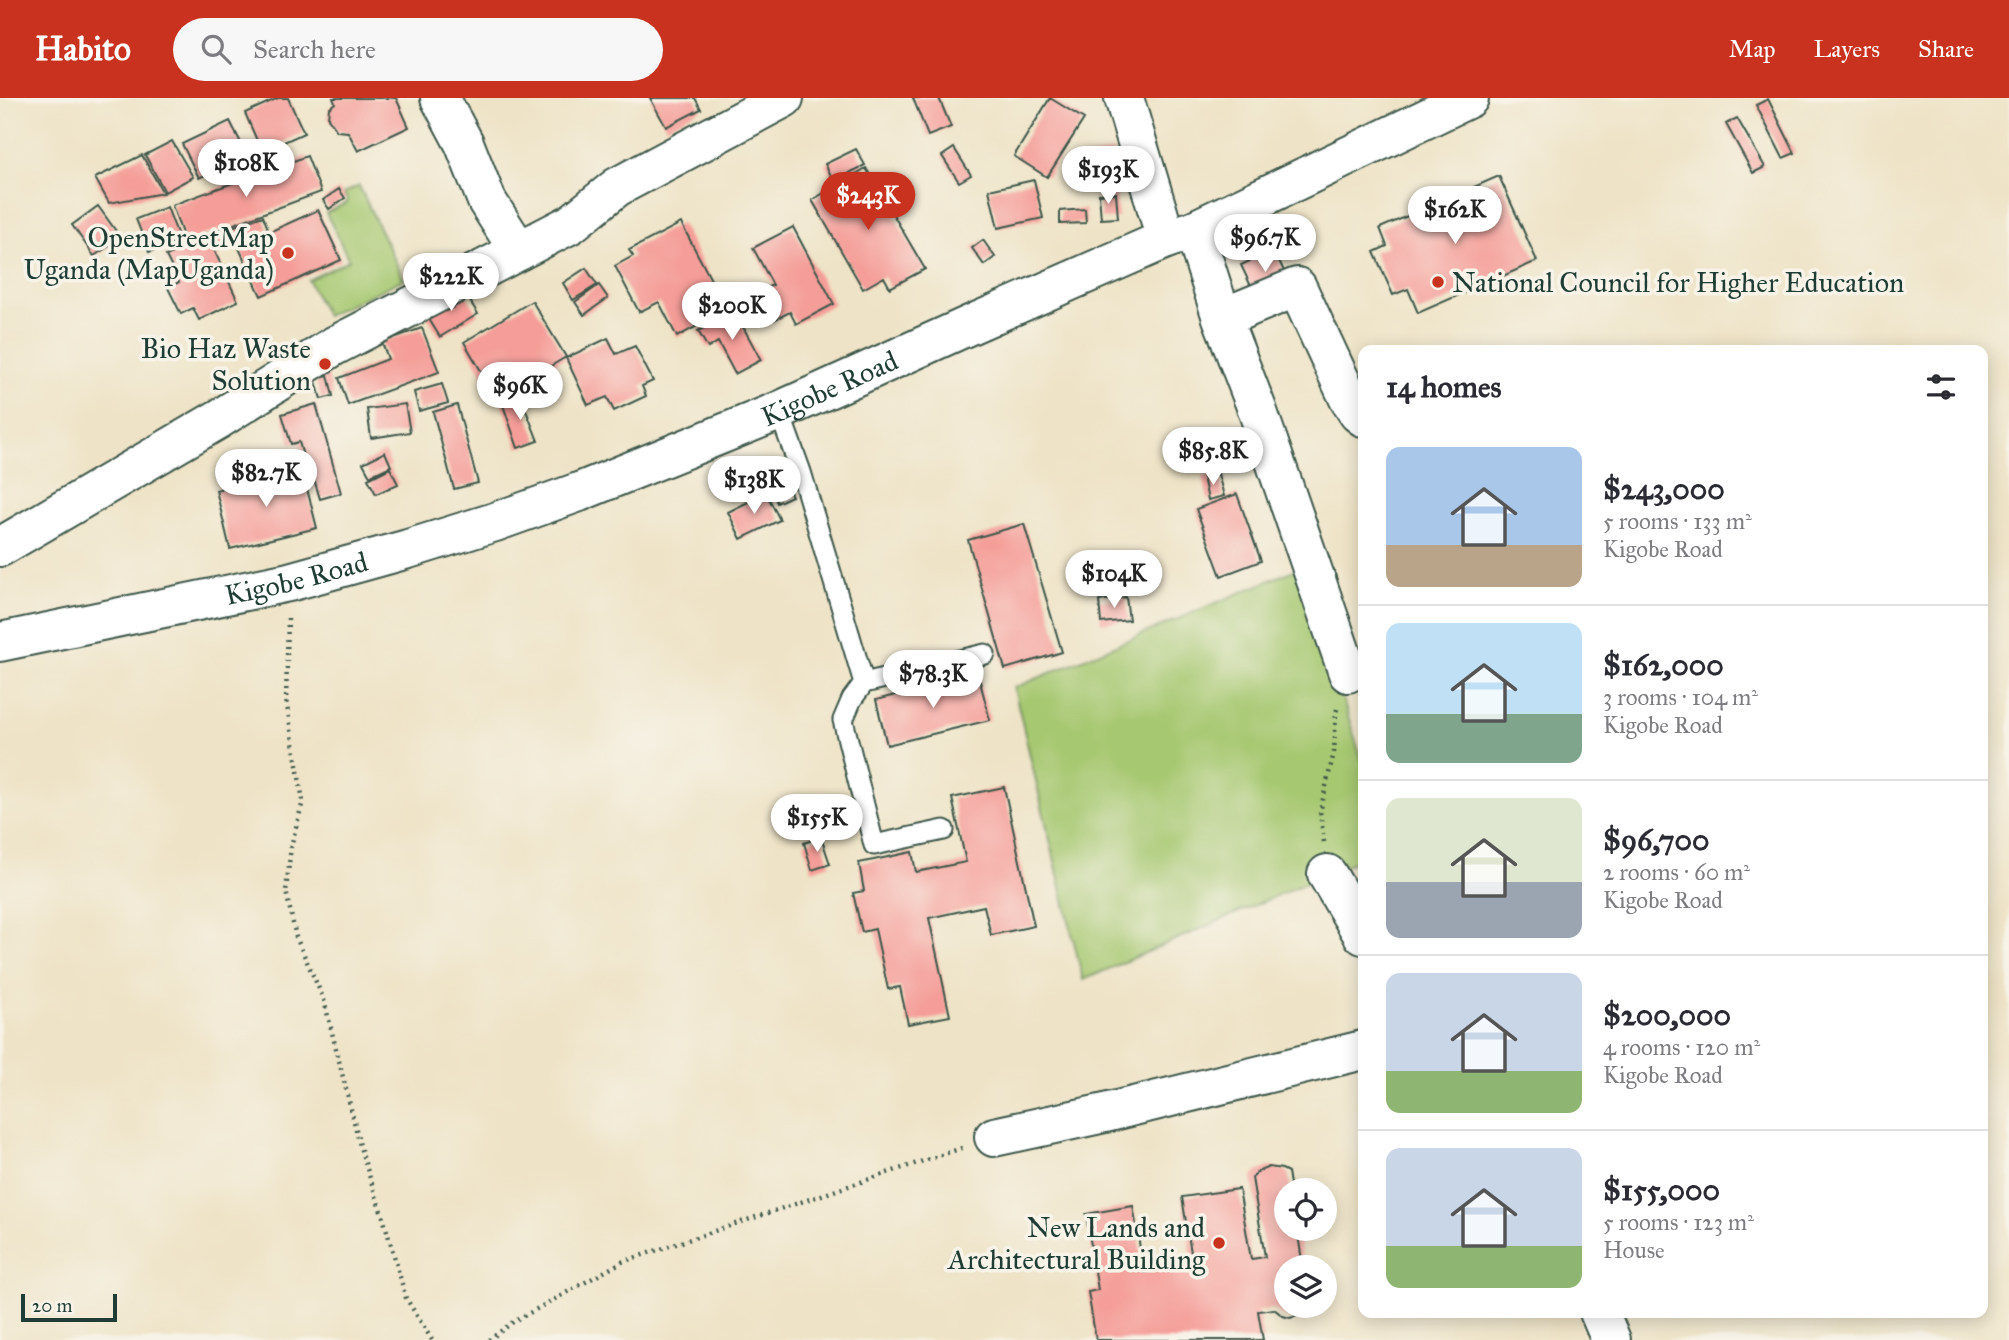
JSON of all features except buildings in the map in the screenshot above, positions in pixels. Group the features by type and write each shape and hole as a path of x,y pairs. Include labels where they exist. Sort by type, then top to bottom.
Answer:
{"street":[{"path":"440,98 464,143 487,201 519,251"},
{"path":"0,547 219,419 334,346 571,224 617,187 785,98"},
{"path":"1124,98 1180,235 1222,318 1257,410 1348,673"},
{"name":"Kigobe Road","path":"0,642 289,582 408,550 579,492 779,411 1180,235 1469,98"},
{"path":"1222,318 1297,287 1358,413"},
{"path":"1327,874 1358,927"},
{"path":"994,1137 1118,1110 1358,1051"},
{"path":"1602,1318 1611,1340"}],"lane":[{"path":"779,411 801,472 864,683"},
{"path":"944,830 874,845 843,720 852,698 864,683 985,654"}],"path":[{"path":"289,582 286,700 303,801 291,846 286,891 296,937 324,1000 362,1154 406,1298 432,1340"},
{"path":"1327,874 1320,812 1334,752 1336,713 1348,673"},
{"path":"489,1340 513,1322 622,1262 994,1137"}],"green space":[{"path":"359,186 404,279 326,316 308,280 349,260 326,213 348,202 344,193"},
{"path":"1301,567 1358,748 1358,860 1083,980 1014,688"}],"place":[{"name":"OpenStreetMap Uganda (MapUganda)","path":"288,253"},
{"name":"National Council for Higher Education","path":"1438,282"},
{"name":"Bio Haz Waste Solution","path":"325,364"},
{"name":"New Lands and Architectural Building","path":"1219,1243"}]}
